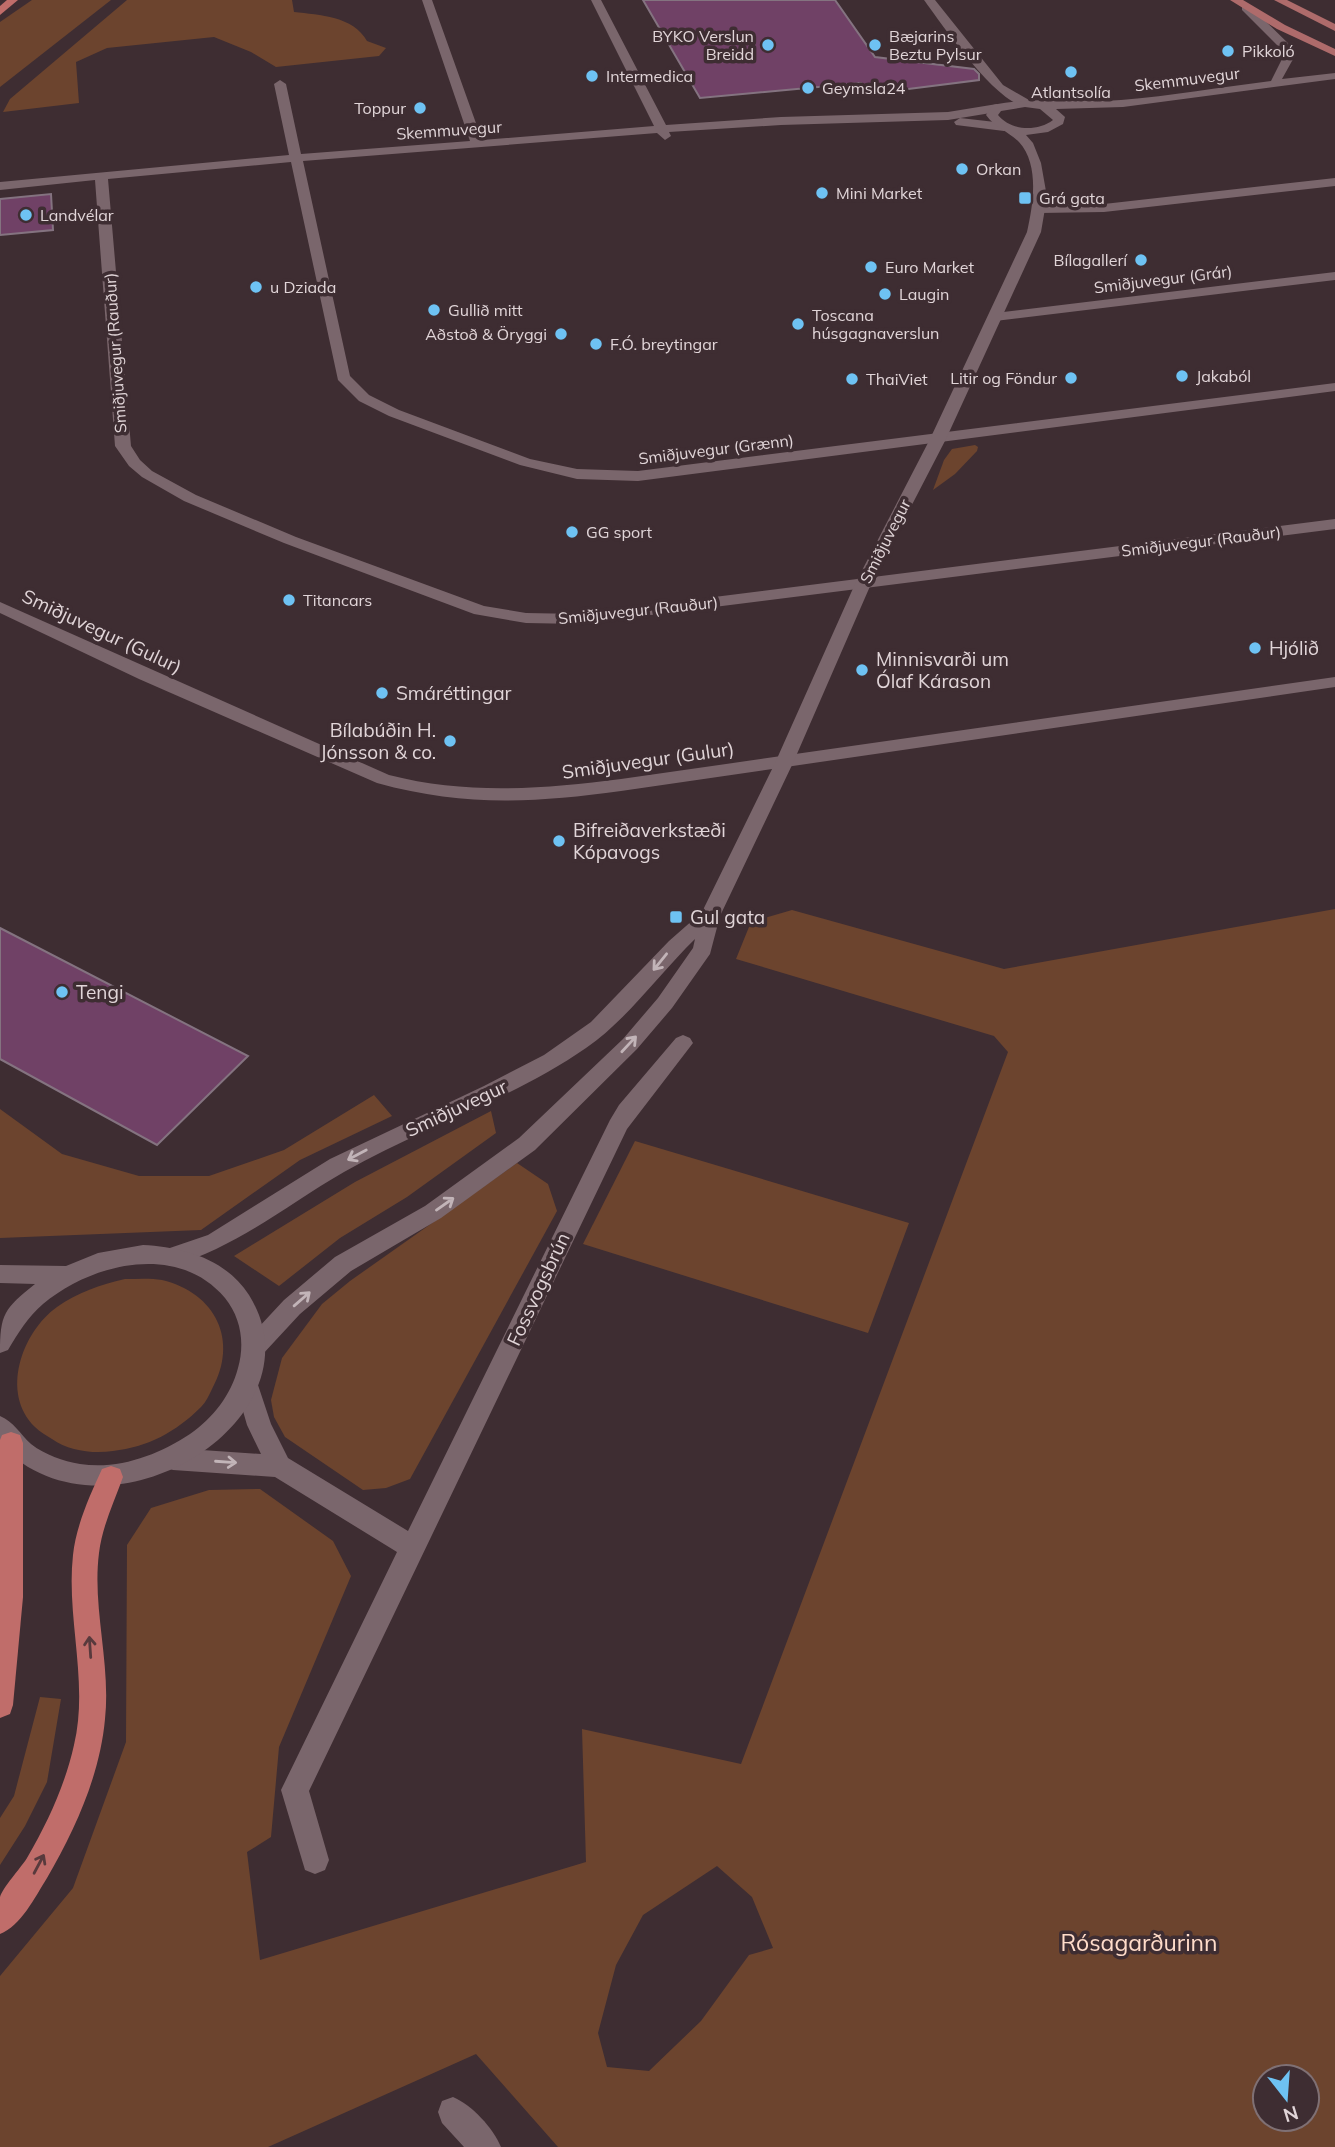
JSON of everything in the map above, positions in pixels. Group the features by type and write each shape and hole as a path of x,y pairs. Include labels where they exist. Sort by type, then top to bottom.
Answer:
{"highway":[{"path":"0,12 13,0"},
{"path":"0,1705 10,1597 5,1435"},
{"path":"0,1920 33,1874 56,1831 85,1752 92,1707 85,1582 87,1551 111,1476"}],"main road":[{"path":"1234,0 1335,52"},
{"path":"1279,0 1335,28"}],"street":[{"path":"427,0 477,144"},
{"path":"596,0 663,133"},
{"path":"929,0 999,87 1056,113 1059,117 1051,127"},
{"path":"1246,8 1291,52 1276,80"},
{"name":"Skemmuvegur","path":"1256,86 1335,64"},
{"name":"Skemmuvegur","path":"0,186 295,158 663,133 781,121 948,116 1030,103 1066,106 1123,103 1335,76"},
{"name":"Smiðjuvegur (Grænn)","path":"280,84 344,377 364,398 394,413 541,467 597,476 638,476 1335,387"},
{"path":"999,87 1000,106"},
{"path":"1218,92 1335,88"},
{"name":"Skemmuvegur","path":"902,118 1030,131 1051,127 1081,114 1123,103"},
{"name":"Smiðjuvegur","path":"254,1348 292,1307 343,1264 433,1212 527,1144 630,1044 665,1003 703,949 710,916 783,763 863,584 938,439 1018,270 1040,209 1041,197 1035,163 1027,143 993,119 992,115 1000,106"},
{"name":"Smiðjuvegur","path":"1035,163 1038,142 1051,127"},
{"name":"Smiðjuvegur (Rauður)","path":"101,176 122,446 134,463 147,474 190,498 290,540 459,603 526,618 579,619 1335,524"},
{"path":"1040,209 1104,208 1335,182"},
{"name":"Smiðjuvegur (Grár)","path":"995,317 1335,276"},
{"name":"Smiðjuvegur (Gulur)","path":"0,607 145,675 371,774 410,788 492,798 534,796 783,763 1335,682"},
{"name":"Smiðjuvegur","path":"172,1257 198,1251 220,1240 302,1186 348,1160 540,1067 613,1016 683,936 710,916"},
{"name":"Fossvogsbrún","path":"315,1860 295,1790 618,1126 627,1111 683,1043"},
{"path":"0,1343 21,1310 42,1291 66,1275 119,1257 146,1255 172,1257 195,1264 215,1274 232,1288 244,1306 252,1326 254,1348 247,1383 230,1412 205,1438 173,1459 143,1470 111,1476 72,1475 37,1463 5,1435"},
{"path":"0,1274 66,1275"},
{"path":"247,1383 259,1425 279,1466"},
{"path":"173,1459 279,1466 413,1548"},
{"path":"453,2112 485,2147"}],"green space":[{"path":"32,0 111,0 0,87 0,22"},
{"path":"127,0 292,0 294,12 335,18 353,26 367,41 386,48 379,56 276,67 251,52 214,37 107,48 76,62 79,103 3,112 10,99"},
{"path":"975,445 978,447 977,451 955,474 933,490 944,460 952,449"},
{"name":"Rósagarðurinn","path":"1335,909 1335,2147 558,2147 476,2054 268,2147 0,2147 0,1976 73,1888 126,1742 127,1545 151,1508 209,1490 260,1489 333,1541 351,1576 279,1747 271,1837 247,1852 260,1960 586,1862 582,1729 741,1764 1008,1052 994,1036 736,959 751,922 792,910 1004,969","holes":["717,1866 752,1897 773,1948 749,1955 701,2021 649,2071 607,2067 598,2033 616,1965 643,1915"]},
{"path":"374,1095 392,1116 300,1160 201,1230 0,1238 0,1109 62,1154 139,1176 209,1176 284,1150"},
{"path":"491,1111 496,1133 407,1197 340,1238 279,1286 234,1256 355,1182"},
{"path":"635,1141 909,1223 868,1333 583,1244"},
{"path":"517,1163 548,1184 557,1211 410,1479 386,1488 363,1490 285,1437 274,1417 271,1400 282,1358 322,1304 350,1281"},
{"path":"125,1279 162,1280 181,1286 209,1308 222,1337 220,1371 203,1405 182,1424 161,1437 138,1446 113,1451 89,1452 73,1449 41,1432 24,1413 17,1381 25,1347 45,1318 57,1307 90,1290"},
{"path":"40,1697 61,1699 47,1782 25,1826 0,1865 0,1818 14,1796"}],"building":[{"name":"BYKO Verslun Breidd","path":"643,0 835,0 875,57 974,69 979,74 979,80 869,94 861,83 700,98"},
{"name":"Landvélar","path":"51,194 53,230 0,235 0,199"},
{"name":"Tengi","path":"0,928 248,1056 157,1145 0,1059"}],"place":[{"name":"BYKO Verslun Breidd","path":"768,45"},
{"name":"Bæjarins Beztu Pylsur","path":"875,45"},
{"name":"Pikkoló","path":"1228,51"},
{"name":"Atlantsolía","path":"1071,72"},
{"name":"Intermedica","path":"592,76"},
{"name":"Geymsla24","path":"808,88"},
{"name":"Toppur","path":"420,108"},
{"name":"Orkan","path":"962,169"},
{"name":"Mini Market","path":"822,193"},
{"name":"Grá gata","path":"1025,198"},
{"name":"Landvélar","path":"26,215"},
{"name":"Bílagallerí","path":"1141,260"},
{"name":"Euro Market","path":"871,267"},
{"name":"u Dziada","path":"256,287"},
{"name":"Laugin","path":"885,294"},
{"name":"Gullið mitt","path":"434,310"},
{"name":"Toscana húsgagnaverslun","path":"798,324"},
{"name":"Aðstoð & Öryggi","path":"561,334"},
{"name":"F.Ó. breytingar","path":"596,344"},
{"name":"Jakaból","path":"1182,376"},
{"name":"Litir og Föndur","path":"1071,378"},
{"name":"ThaiViet","path":"852,379"},
{"name":"GG sport","path":"572,532"},
{"name":"Titancars","path":"289,600"},
{"name":"Hjólið","path":"1255,648"},
{"name":"Minnisvarði um Ólaf Kárason","path":"862,670"},
{"name":"Smáréttingar","path":"382,693"},
{"name":"Bílabúðin H. Jónsson & co.","path":"450,741"},
{"name":"Bifreiðaverkstæði Kópavogs","path":"559,841"},
{"name":"Gul gata","path":"676,917"},
{"name":"Tengi","path":"62,992"}]}
